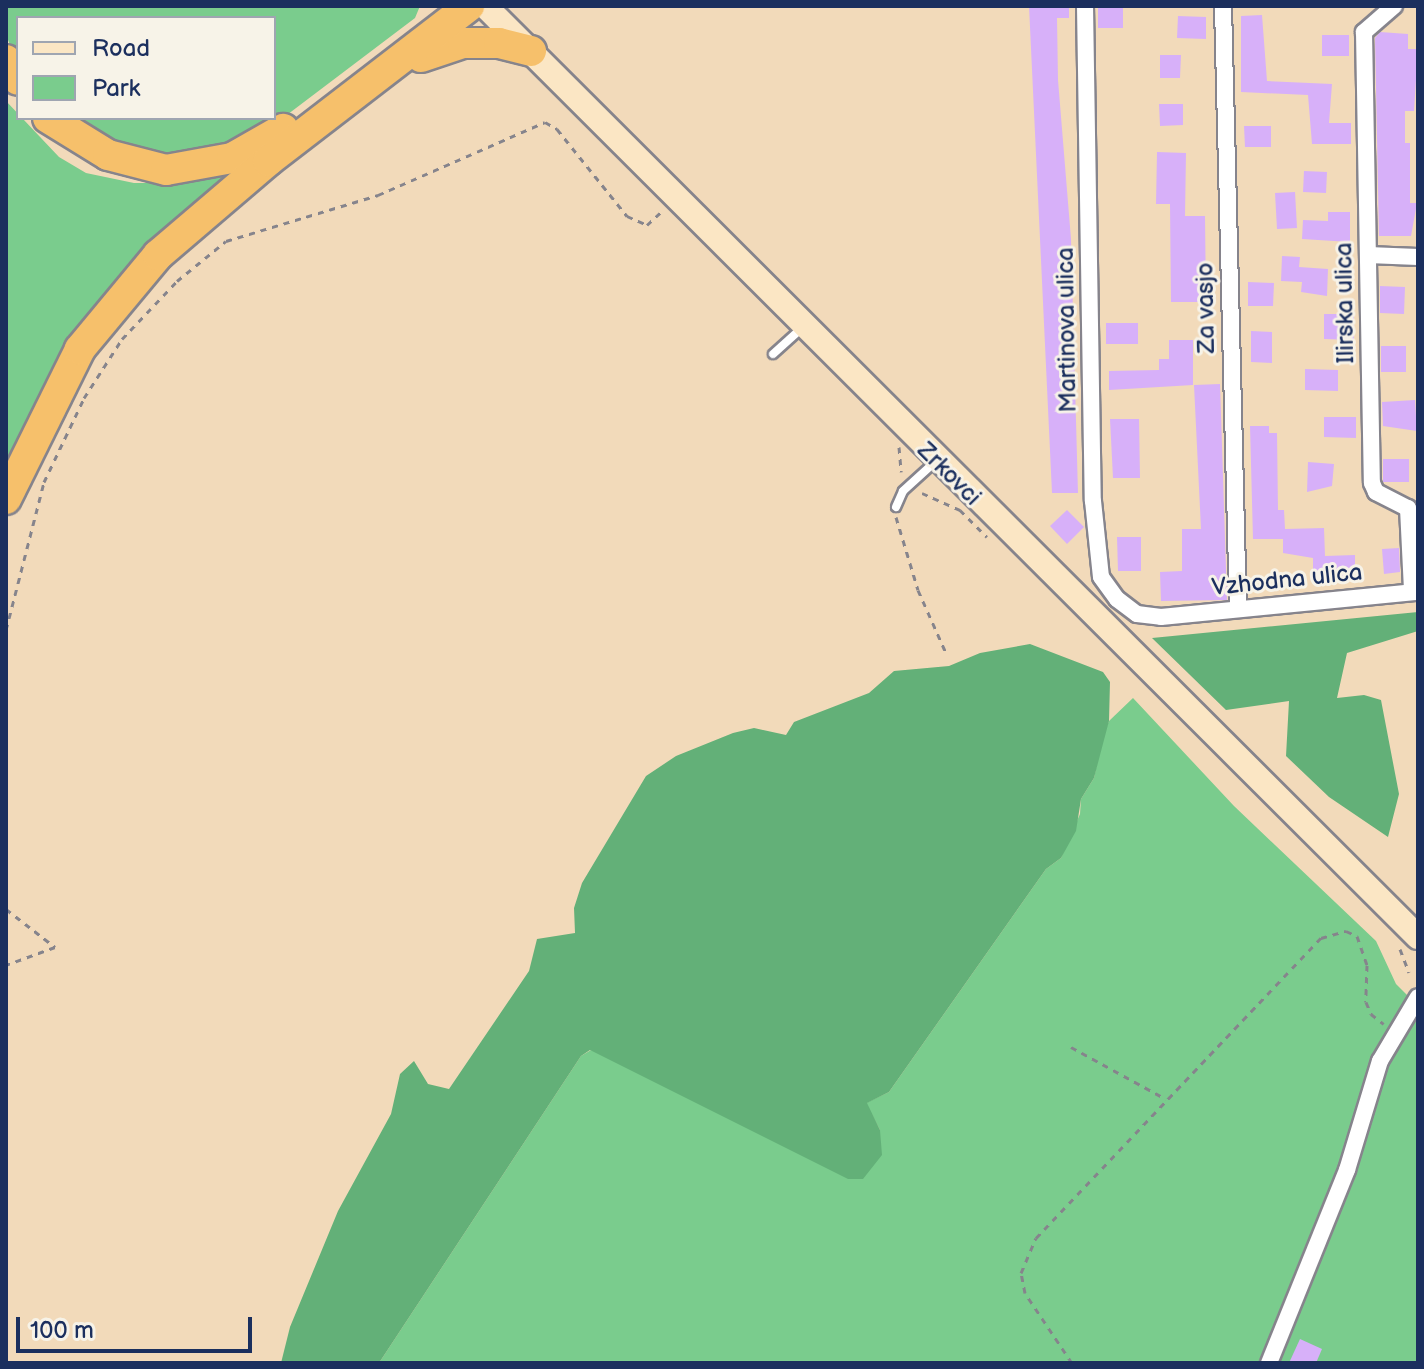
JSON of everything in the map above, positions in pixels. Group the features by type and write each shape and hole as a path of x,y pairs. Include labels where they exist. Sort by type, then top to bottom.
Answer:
{"highway":[{"path":"51,120 80,142 138,165 166,170 232,158 295,120 431,13 452,6"},
{"path":"6,499 80,349 158,255 268,161 407,57 469,6"},
{"path":"407,57 429,57 463,43 499,43 531,51"}],"street":[{"name":"Zrkovci","path":"485,6 805,325 936,461 1418,937"},
{"name":"Martinova ulica","path":"1085,6 1097,555 1101,577 1117,599 1137,614 1161,617"},
{"name":"Za vasjo","path":"1223,6 1238,609"},
{"name":"Ilirska ulica","path":"1394,6 1364,32 1372,483 1376,492 1408,508 1415,592"},
{"path":"1368,255 1418,257"},
{"name":"Vzhodna ulica","path":"1161,617 1415,592"},
{"path":"1269,1363 1332,1212 1366,1095 1394,1031 1418,997"}],"lane":[{"path":"773,354 805,325"},
{"path":"896,507 903,491 936,461"}],"path":[{"path":"6,630 44,482 84,398 122,339 177,281 226,241 378,195 545,122 557,129 638,224 647,225 676,196"},
{"path":"896,507 896,524 918,590 947,655"},
{"path":"6,909 55,947 6,965"},
{"path":"1072,1363 1025,1293 1021,1273 1026,1255 1166,1099 1310,949 1335,932 1357,936 1367,965 1371,1014 1394,1031"},
{"path":"1071,1047 1166,1099"}],"green space":[{"path":"6,6 420,6 415,18 267,130 229,151 142,160 66,120 276,120 276,16 16,16 16,59 6,35"},
{"path":"6,101 16,112 16,120 24,120 59,157 86,173 134,183 180,183 219,176 254,158 148,253 6,477"},
{"path":"1418,612 1418,631 1347,653 1337,698 1364,695 1381,700 1399,794 1388,837 1329,797 1286,756 1289,701 1226,710 1152,638"},
{"path":"1030,644 1103,672 1110,682 1109,721 1094,778 1081,799 1076,831 1061,858 1046,869 889,1092 867,1103 880,1130 882,1155 863,1179 848,1179 590,1050 581,1056 379,1363 281,1363 290,1327 338,1211 391,1114 400,1074 414,1061 428,1084 449,1089 529,971 537,939 575,933 574,908 582,883 646,776 676,756 733,733 754,728 786,735 794,722 869,693 894,671 949,666 980,653"},
{"path":"1133,698 1234,806 1376,941 1396,984 1418,1006 1418,1363 379,1363 581,1056 591,1050 880,1130 866,1103 889,1092 1046,869 1061,858 1080,814 1081,799 1094,778 1109,721"}],"building":[{"path":"1029,6 1069,6 1069,18 1057,18 1058,80 1071,239 1078,493 1052,493"},
{"path":"1098,6 1123,6 1123,28 1098,28"},
{"path":"1262,15 1267,81 1332,84 1329,123 1351,123 1351,144 1312,144 1308,95 1241,92 1241,16"},
{"path":"1178,16 1206,17 1206,39 1177,38"},
{"path":"1380,32 1408,34 1408,49 1418,49 1414,111 1405,111 1405,143 1410,143 1410,203 1417,203 1411,236 1379,236 1375,38"},
{"path":"1322,35 1349,35 1349,56 1322,56"},
{"path":"1160,55 1181,55 1180,78 1160,78"},
{"path":"1159,104 1183,104 1183,125 1160,126"},
{"path":"1244,126 1271,126 1271,147 1245,147"},
{"path":"1157,152 1186,153 1185,216 1205,216 1206,302 1171,302 1170,204 1156,204"},
{"path":"1304,171 1327,172 1326,193 1303,192"},
{"path":"1295,192 1297,228 1277,229 1275,193"},
{"path":"1328,212 1350,212 1350,242 1302,239 1303,220 1328,221"},
{"path":"1282,256 1300,257 1299,267 1328,269 1327,296 1301,292 1302,282 1281,281"},
{"path":"1248,282 1274,283 1273,306 1248,306"},
{"path":"1380,286 1405,287 1404,314 1380,313"},
{"path":"1324,314 1354,314 1354,340 1324,339"},
{"path":"1106,323 1138,323 1138,344 1106,344"},
{"path":"1251,331 1272,332 1272,363 1251,362"},
{"path":"1169,340 1193,340 1193,385 1109,390 1109,371 1159,370 1159,359 1169,359"},
{"path":"1381,346 1406,346 1406,372 1381,372"},
{"path":"1305,369 1338,370 1338,391 1305,390"},
{"path":"1220,384 1227,600 1161,601 1160,572 1182,571 1182,529 1201,529 1194,385"},
{"path":"1415,400 1417,431 1383,426 1382,402"},
{"path":"1324,417 1356,417 1356,438 1324,437"},
{"path":"1110,419 1139,419 1140,478 1113,478"},
{"path":"1250,426 1269,426 1269,433 1277,433 1278,510 1284,510 1285,529 1324,528 1325,556 1355,555 1355,579 1313,580 1313,558 1283,553 1283,539 1253,539"},
{"path":"1383,459 1409,459 1409,482 1383,482"},
{"path":"1308,462 1334,464 1332,486 1307,492"},
{"path":"1067,510 1084,527 1067,544 1050,526"},
{"path":"1117,537 1141,537 1141,571 1118,571"},
{"path":"1399,548 1400,572 1384,574 1382,549"},
{"path":"1300,1339 1322,1349 1316,1363 1289,1363"}]}
